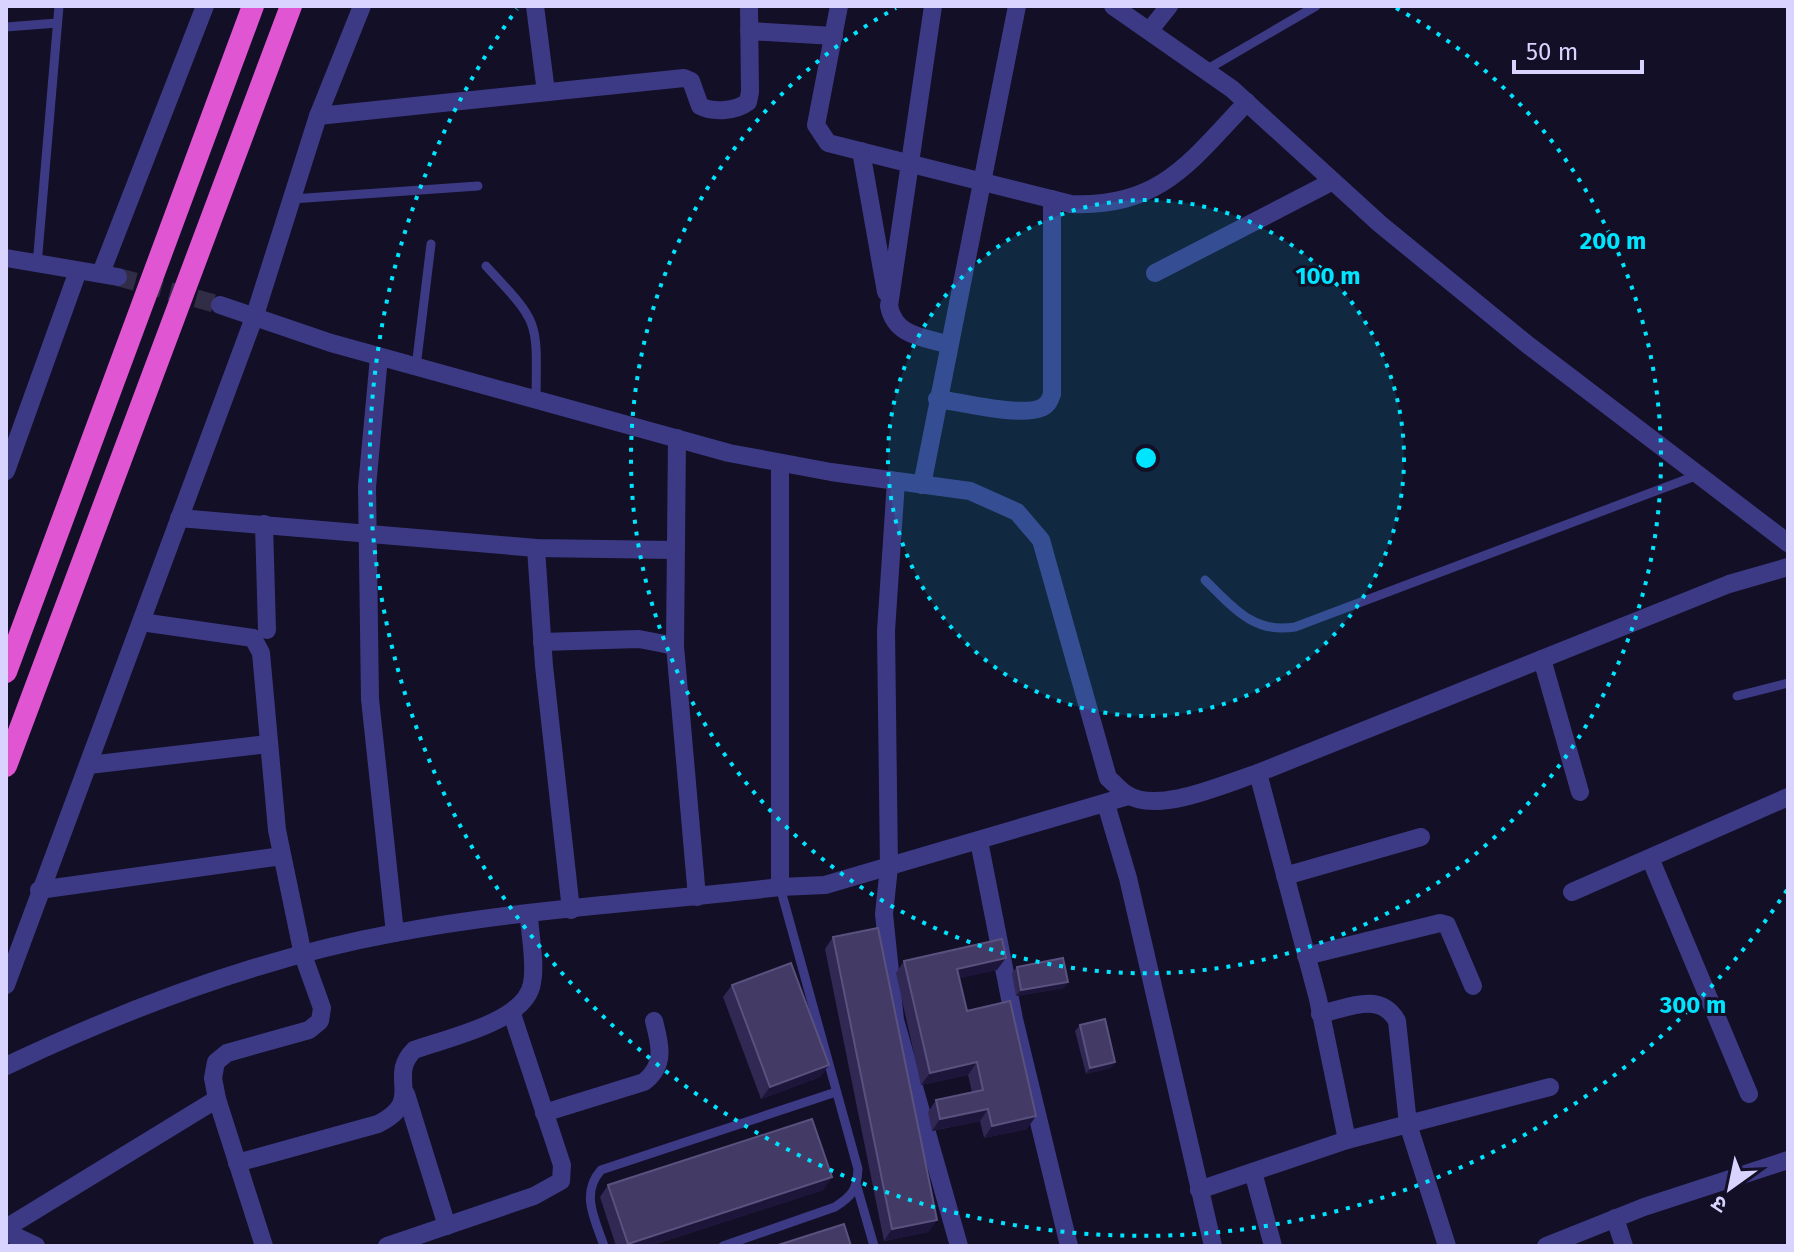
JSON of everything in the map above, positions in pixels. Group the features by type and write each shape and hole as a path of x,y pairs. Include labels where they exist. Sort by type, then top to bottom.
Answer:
{"highway":[{"path":"6,672 253,6"},
{"path":"6,766 291,6"}],"street":[{"path":"6,258 110,275 205,6"},
{"path":"6,985 255,315 318,116 362,6 369,6"},
{"path":"535,6 546,92"},
{"path":"318,116 684,78 691,81 700,106 707,110 741,108 748,102 750,92 749,6"},
{"path":"839,6 816,125 828,143 912,161 1071,204 1103,206 1154,190 1175,177 1247,102"},
{"path":"889,306 933,6"},
{"path":"922,485 947,344 1017,6"},
{"path":"1113,6 1247,102 1333,181 1528,345 1788,543"},
{"path":"1150,30 1169,6"},
{"path":"749,31 834,36"},
{"path":"861,151 892,322 901,330 947,344"},
{"path":"1155,273 1333,181"},
{"path":"937,399 1023,410 1039,409 1048,403 1052,394 1052,199"},
{"path":"6,471 78,271"},
{"path":"220,305 379,357 677,438 780,463 970,491 1017,512 1041,540 1108,778 1128,796 1152,801 1179,799 1258,773 1729,584 1788,567"},
{"path":"379,357 367,487 370,699 395,933"},
{"path":"677,438 673,550 675,646 697,897"},
{"path":"780,463 780,887"},
{"path":"896,481 886,646 889,867 884,914 895,1020 959,1246"},
{"path":"179,518 536,548 673,550"},
{"path":"264,524 267,630"},
{"path":"536,548 542,642 571,910"},
{"path":"141,622 253,638 264,668 268,744 282,856 303,955 322,1008 320,1021 309,1030 227,1053 216,1062 213,1078 217,1099 264,1246"},
{"path":"542,642 639,639 675,646"},
{"path":"1542,659 1580,792"},
{"path":"89,765 268,744"},
{"path":"1258,773 1306,956 1347,1140"},
{"path":"6,1066 131,1010 204,983 303,955 395,933 571,910 780,887 825,885 1128,796"},
{"path":"1572,892 1788,797"},
{"path":"1106,804 1134,903 1213,1246"},
{"path":"1285,876 1421,837"},
{"path":"979,841 1014,1019 1069,1246"},
{"path":"39,890 282,856"},
{"path":"1650,858 1749,1094"},
{"path":"447,1226 406,1094 402,1071 405,1059 414,1050 512,1014 527,999 533,982 529,916"},
{"path":"1306,956 1440,923 1447,925 1453,935 1473,986"},
{"path":"1320,1014 1371,1003 1389,1007 1397,1021 1408,1124 1447,1246"},
{"path":"387,1246 534,1196 561,1181 562,1165 512,1014"},
{"path":"544,1113 644,1082 653,1074 661,1048 654,1021"},
{"path":"1199,1190 1347,1140 1550,1087"},
{"path":"237,1163 378,1124 394,1116 402,1107 406,1094"},
{"path":"6,1230 217,1099"},
{"path":"1546,1246 1615,1218 1788,1160"},
{"path":"1253,1172 1273,1246"},
{"path":"1615,1218 1624,1246"},
{"path":"6,1230 36,1246"}],"lane":[{"path":"37,265 59,6"},
{"path":"1206,70 1316,6"},
{"path":"6,27 57,23"},
{"path":"292,199 478,186"},
{"path":"416,367 431,244"},
{"path":"486,266 530,315 536,327 536,398"},
{"path":"1205,580 1244,618 1259,627 1277,630 1295,627 1698,475"},
{"path":"1737,696 1788,683"},
{"path":"780,887 858,1169 857,1187 874,1246"},
{"path":"604,1246 588,1196 590,1182 601,1170 836,1092"},
{"path":"723,1246 835,1207 851,1197 857,1187"}],"building":[{"path":"878,928 937,1220 892,1229 833,937"},
{"path":"1002,939 1006,958 957,969 967,1011 1010,1001 1036,1116 992,1126 988,1109 940,1119 936,1100 983,1090 977,1062 930,1073 904,961"},
{"path":"1063,958 1068,982 1021,990 1017,967"},
{"path":"791,963 829,1065 770,1087 732,985"},
{"path":"1105,1019 1115,1062 1090,1068 1080,1025"},
{"path":"812,1119 832,1177 628,1244 608,1185"},
{"path":"844,1224 851,1246 775,1246"}],"tunnel":[{"path":"118,277 220,305"}]}
